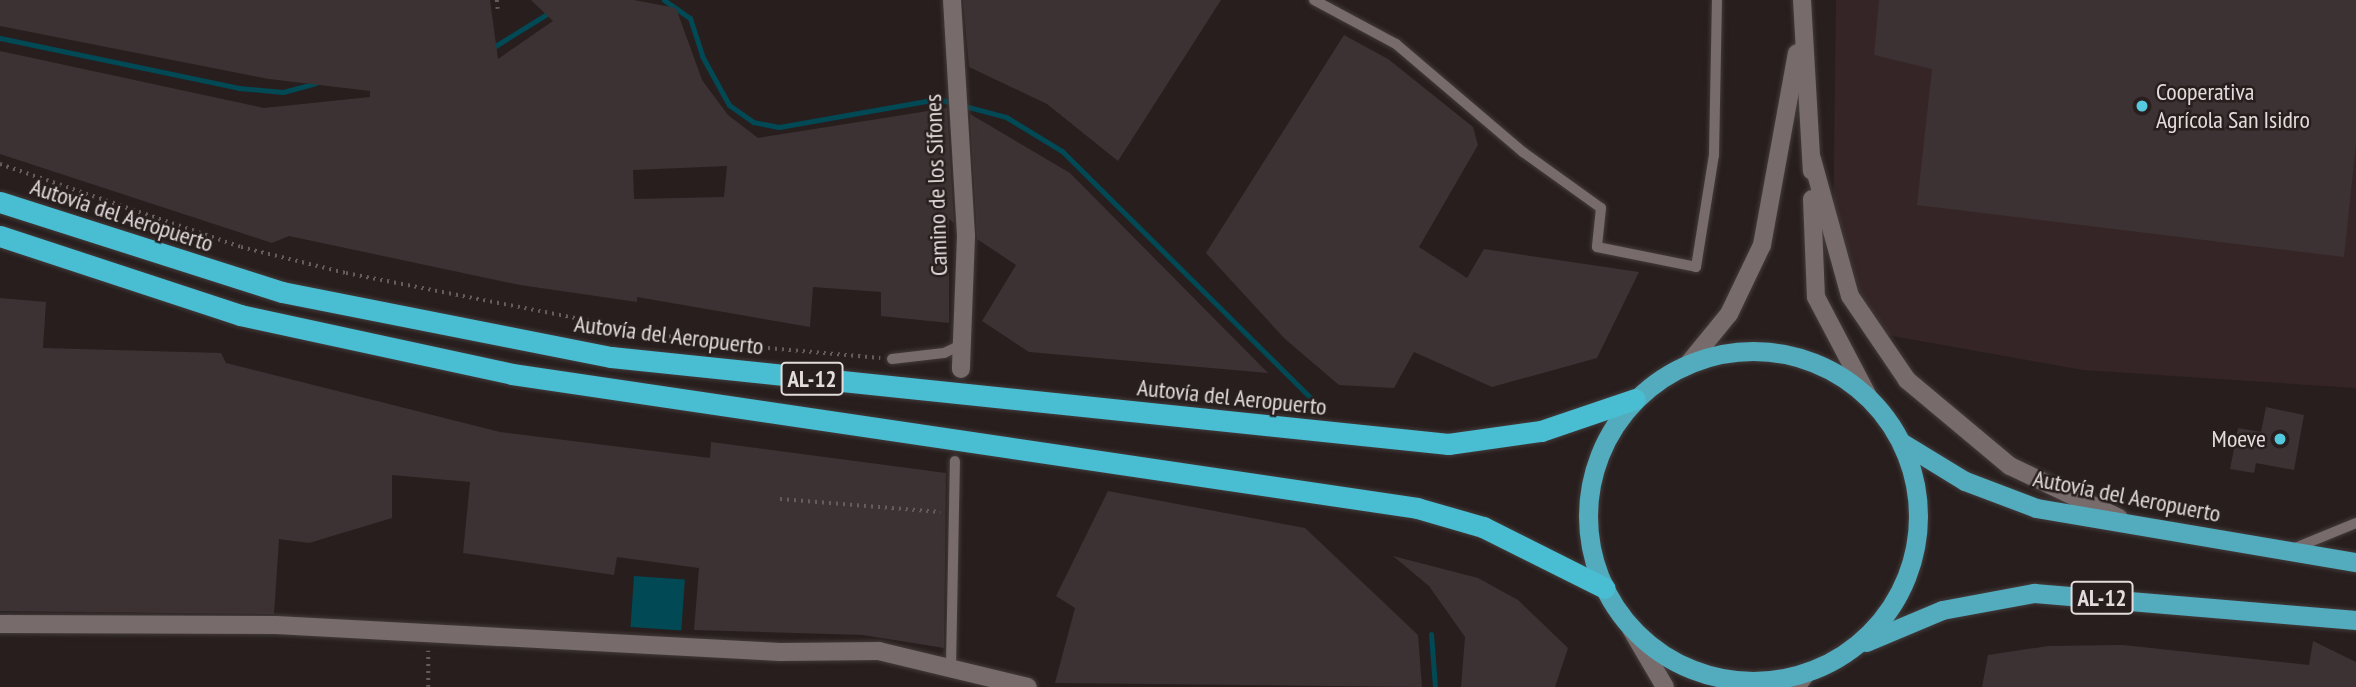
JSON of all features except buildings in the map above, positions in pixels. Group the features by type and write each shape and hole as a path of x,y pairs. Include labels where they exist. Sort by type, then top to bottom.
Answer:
{"highway":[{"name":"Autovía del Aeropuerto","path":"0,202 282,292 611,357 1448,444 1541,431 1635,399"},
{"name":"AL-12","path":"0,236 240,315 512,374 1417,508 1483,527 1605,588"},
{"name":"AL-12","path":"1856,647 1887,614 1909,574 1918,519 1916,485 1901,442 1869,398 1803,358 1726,352 1689,363 1635,399 1595,465 1587,503 1589,543 1605,588 1631,629 1668,659 1713,677 1760,682 1802,680 1856,647 1942,610 2034,593 2356,620"},
{"name":"Autovía del Aeropuerto","path":"1901,442 1997,496 2141,527 2356,562"}],"street":[{"name":"Camino de los Sifones","path":"952,0 966,236 961,369"},
{"path":"1802,9 1812,159 1816,297 1869,398"},
{"path":"1689,363 1729,314 1762,245 1802,9"},
{"path":"1812,159 1850,296 1907,380 2010,466 2141,527"},
{"path":"0,624 276,625 780,652 878,650 1028,687"},
{"path":"1631,629 1665,687"}],"lane":[{"path":"1314,0 1396,44 1523,152 1601,208 1597,247 1696,267 1714,155 1717,0"},
{"path":"892,359 944,354 961,345"},
{"path":"951,666 955,461"},
{"path":"2284,551 2356,523"}],"path":[{"path":"497,0 498,9"},
{"path":"0,164 241,247 346,273 698,342 892,359"},
{"path":"780,499 953,513"},
{"path":"428,687 429,635"}],"shaded area":[{"path":"1836,0 2356,0 2356,388 2083,370 1881,334 1833,240"}],"water":[{"path":"634,576 685,580 681,630 630,627"}],"waterway":[{"path":"664,0 690,18 702,56 729,105 753,122 779,127 938,99 1006,117 1062,151 1316,403"},
{"path":"492,48 552,11"},
{"path":"0,38 239,88 283,92 316,83"},
{"path":"1431,634 1435,687"}],"place":[{"name":"Cooperativa Agrícola San Isidro","path":"2142,106"},
{"name":"Moeve","path":"2280,439"}]}
